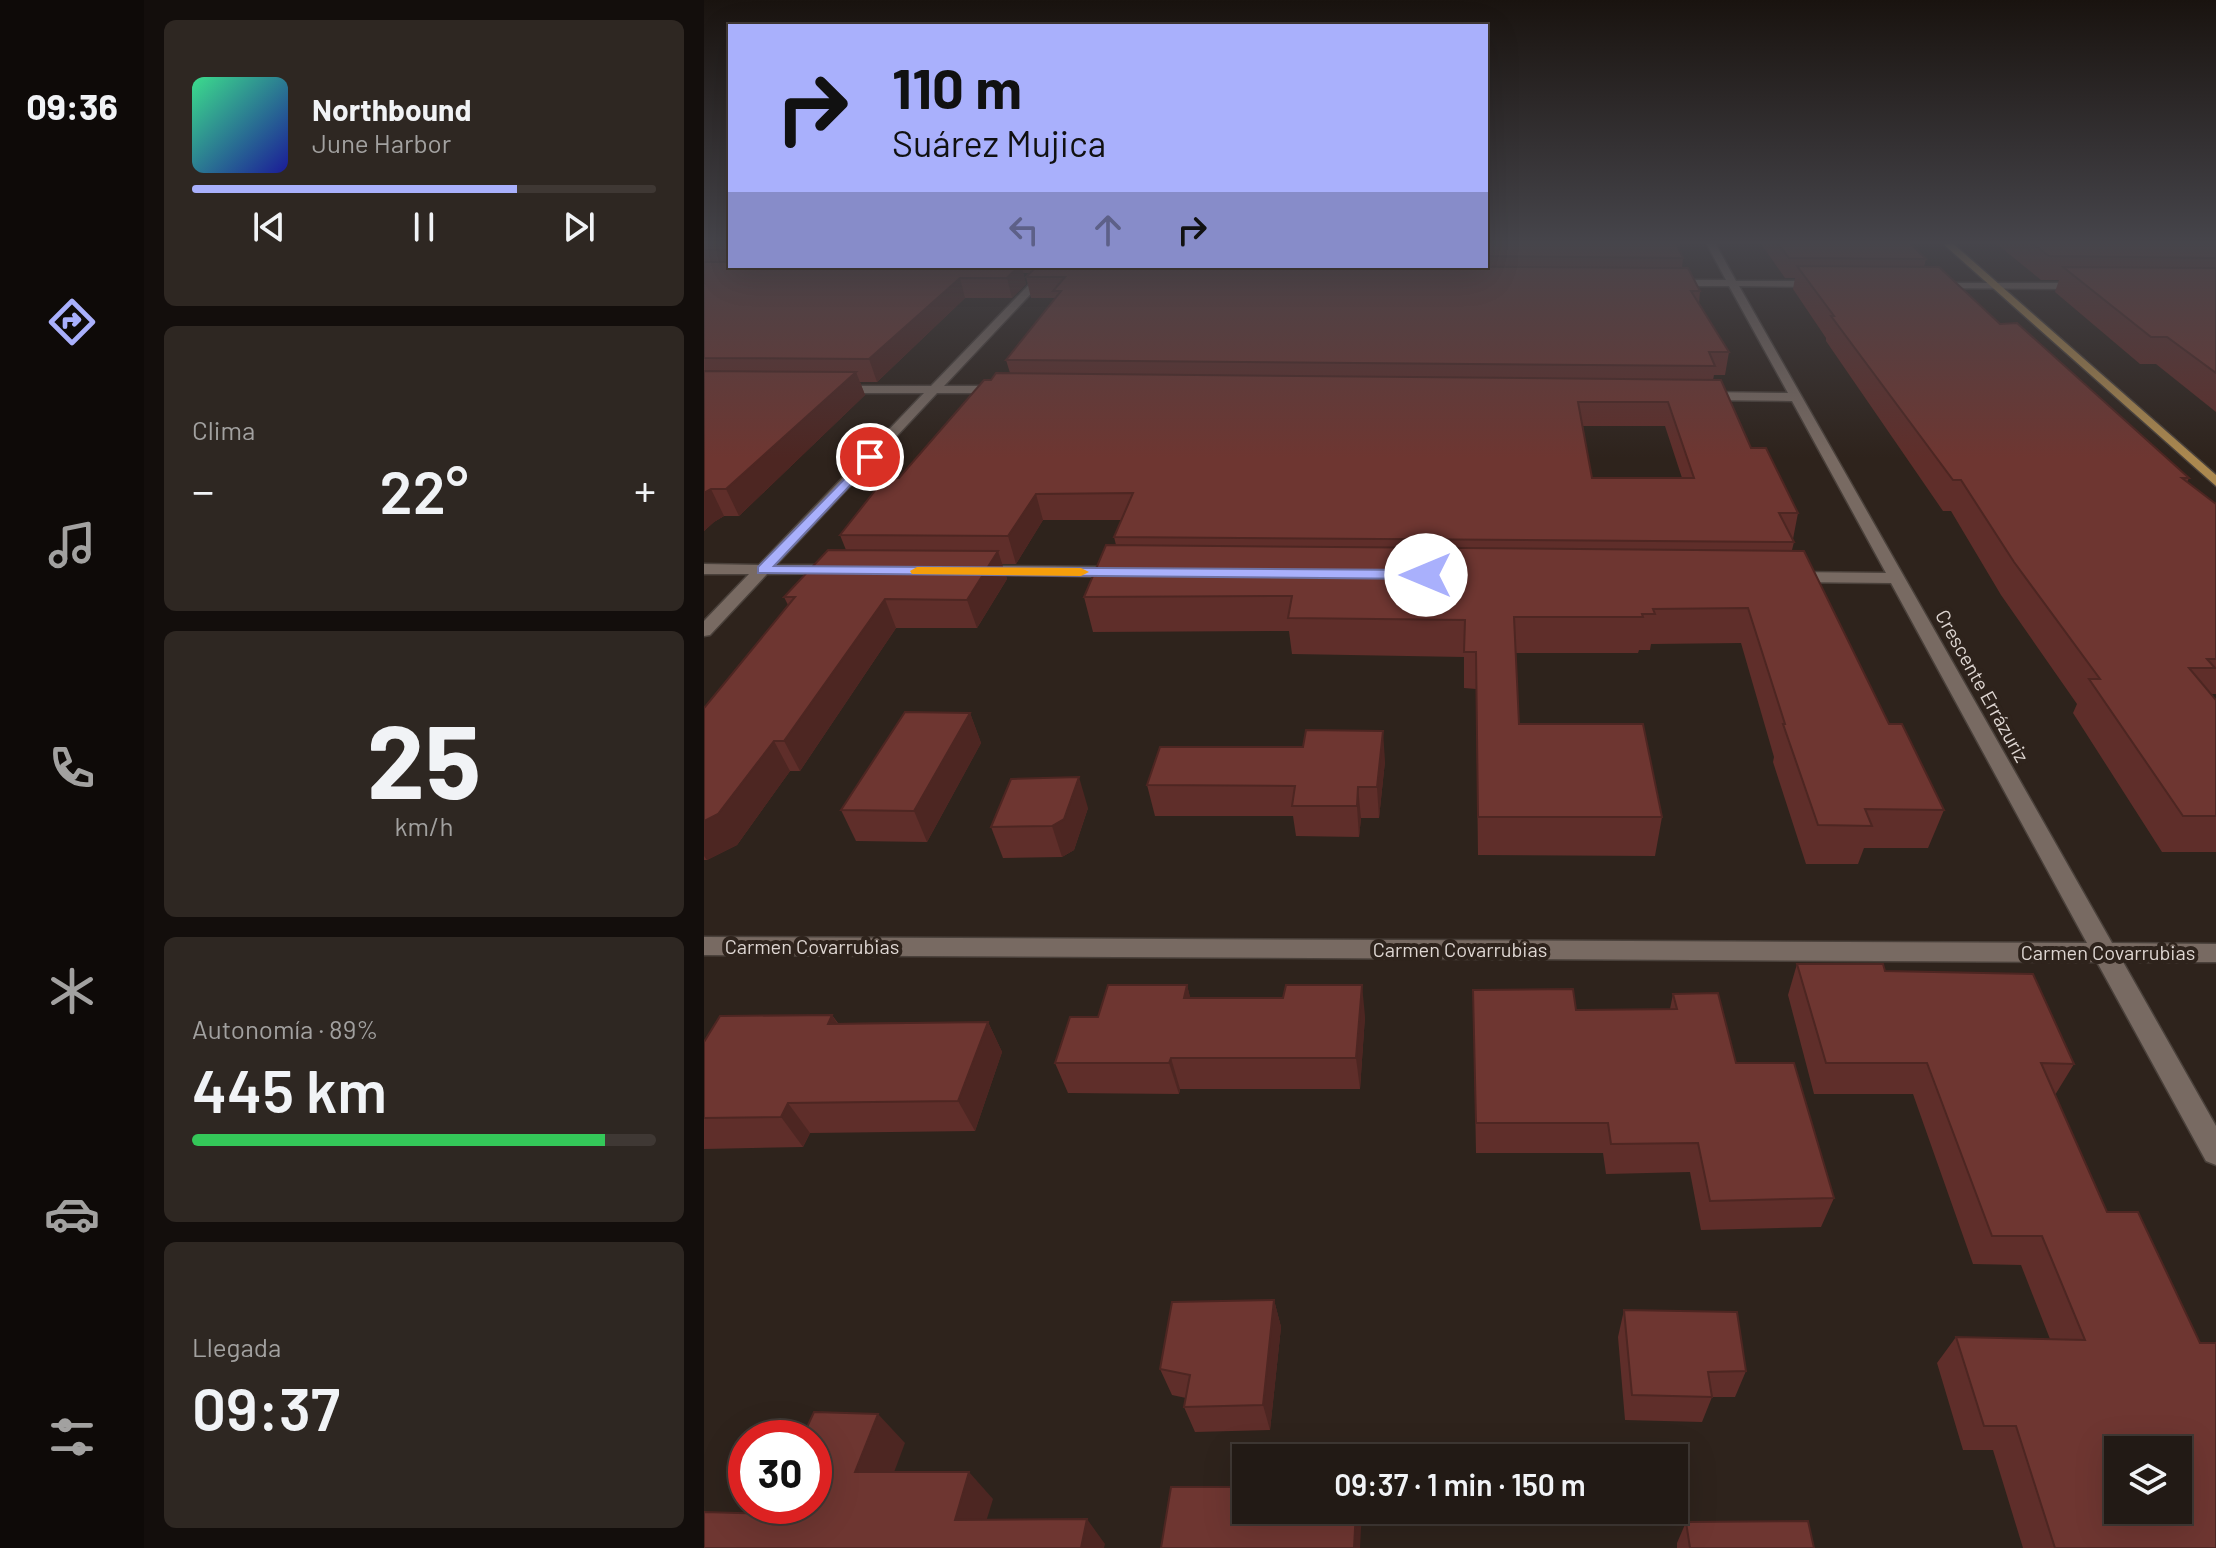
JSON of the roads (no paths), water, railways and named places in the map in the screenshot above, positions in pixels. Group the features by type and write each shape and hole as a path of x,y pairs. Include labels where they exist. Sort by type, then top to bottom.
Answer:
{"main road":[{"path":"2025,313 2216,482"}],"street":[{"path":"704,631 1007,313"},
{"name":"Crescente Errázuriz","path":"1749,313 2216,1152"},
{"path":"825,388 1016,390"},
{"path":"1683,396 1796,397"},
{"path":"704,569 860,570"},
{"path":"956,571 1132,572"},
{"path":"1772,577 1896,578"},
{"name":"Carmen Covarrubias","path":"704,946 2216,953"}]}
